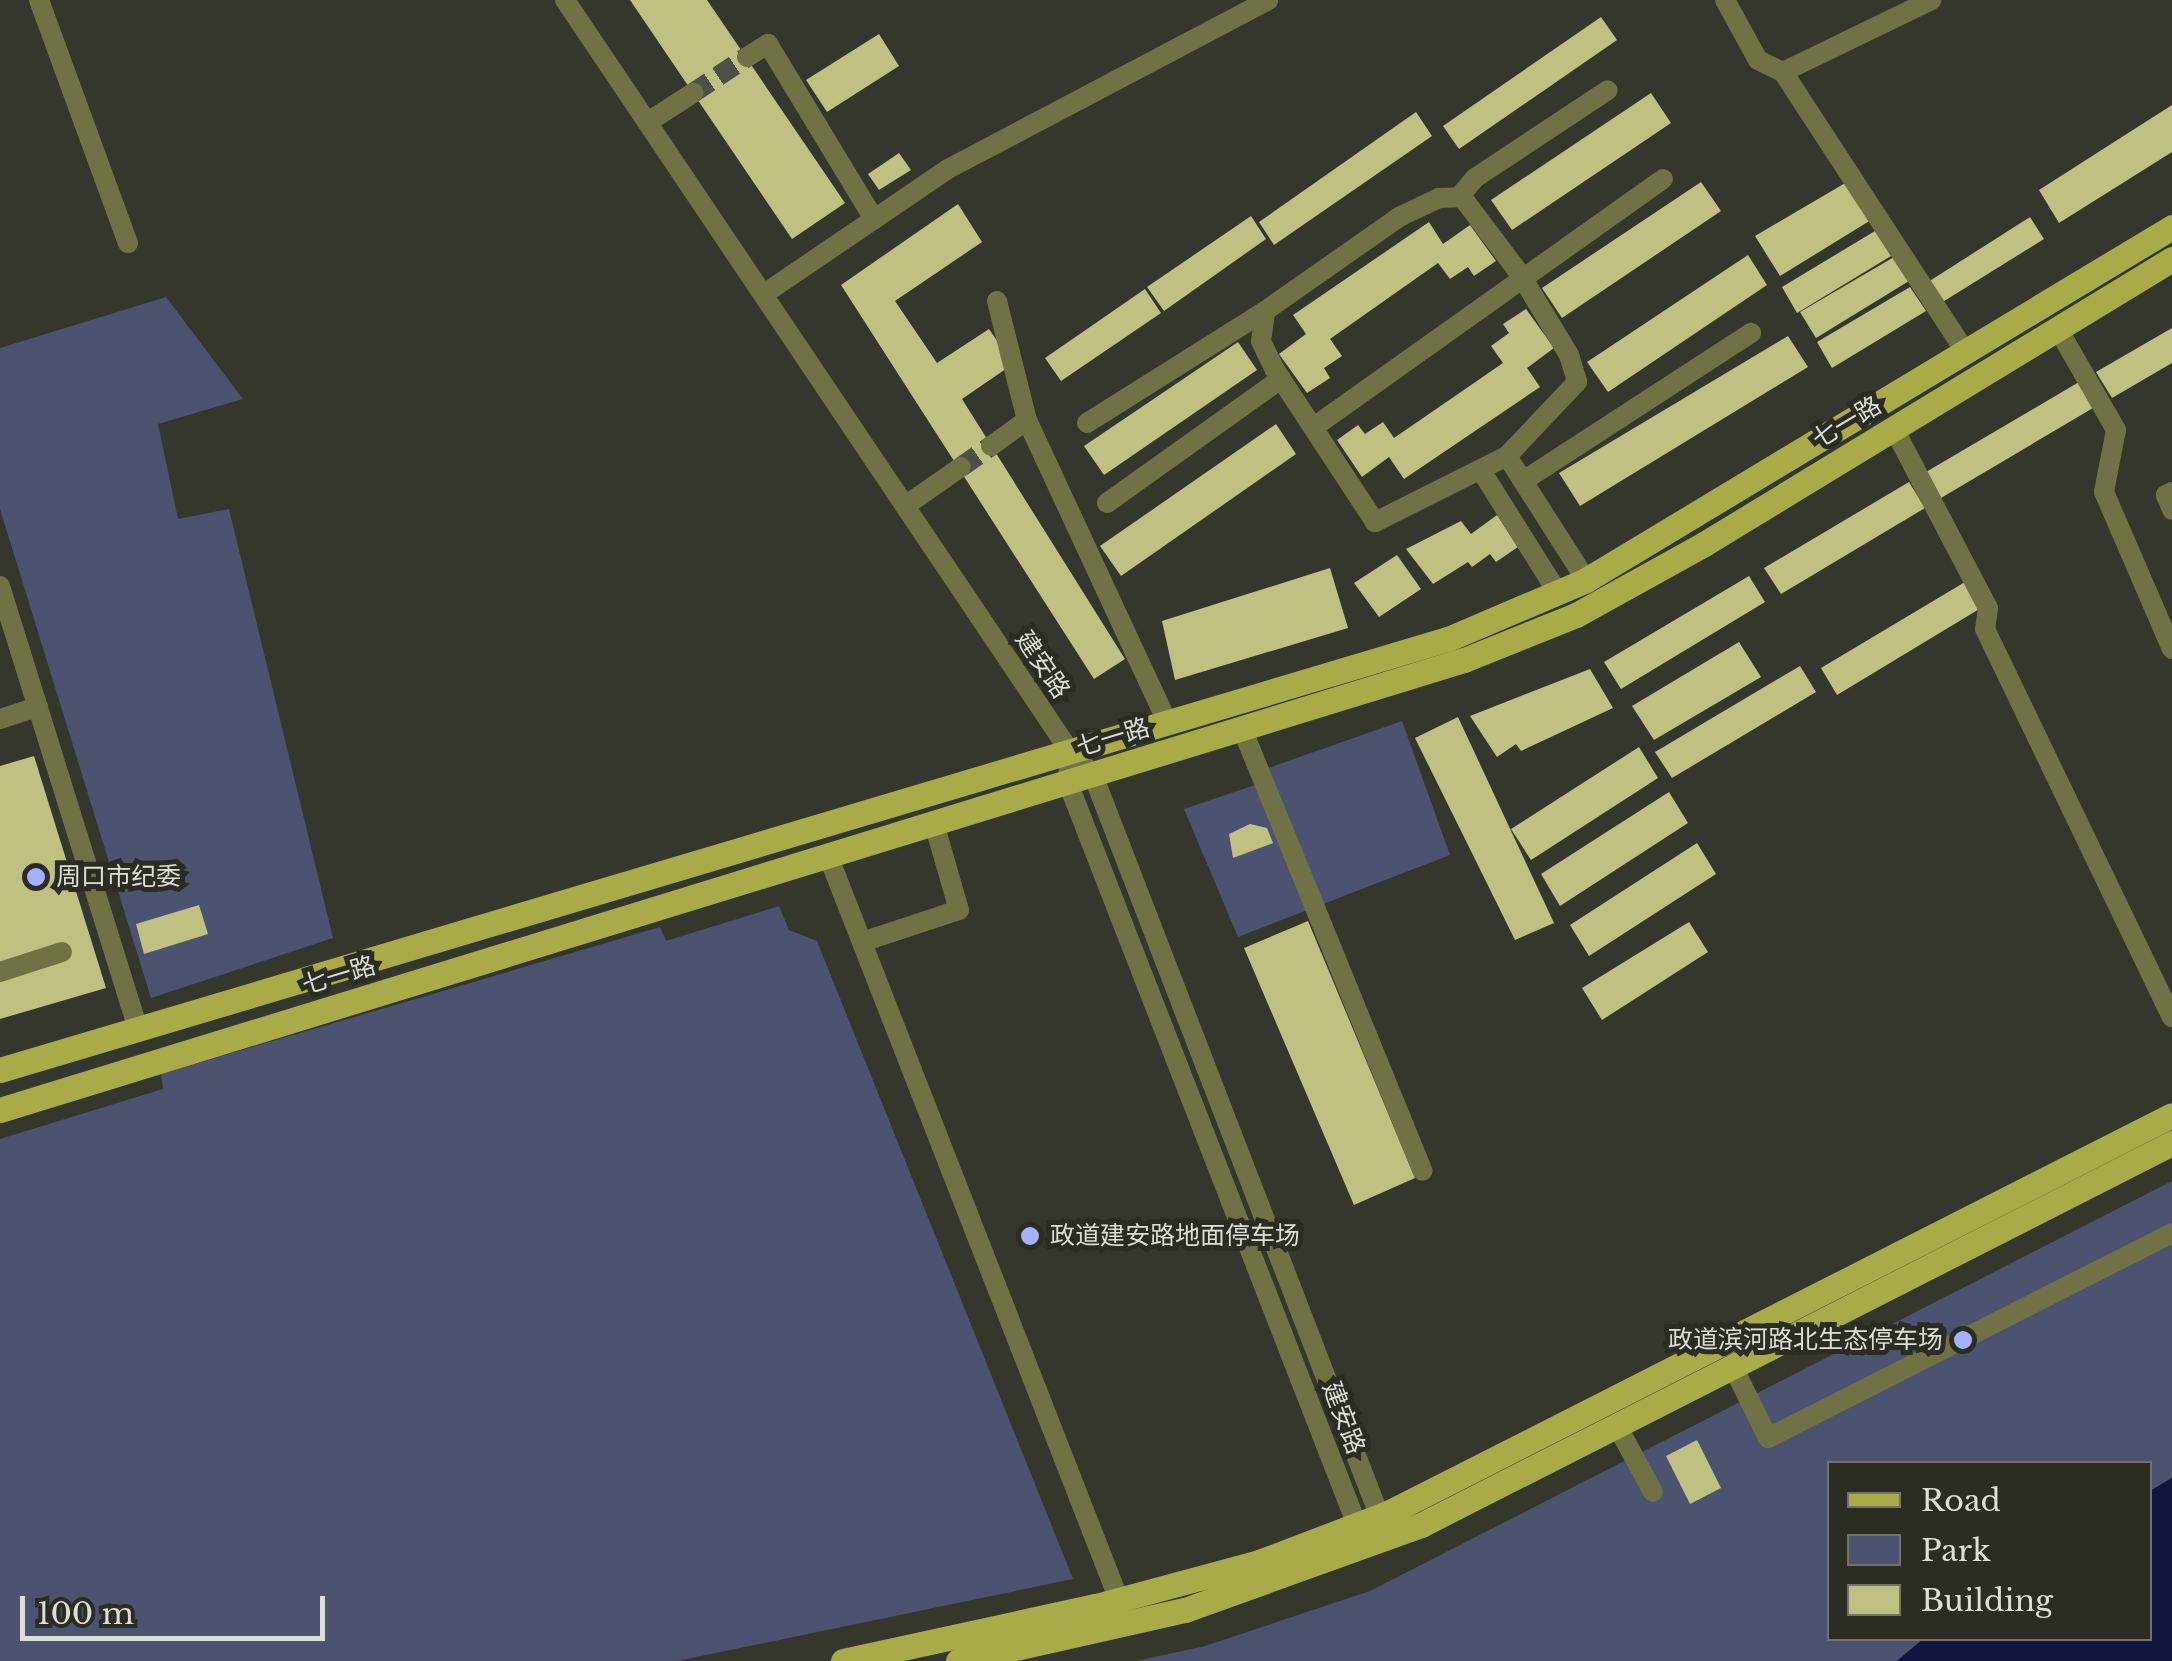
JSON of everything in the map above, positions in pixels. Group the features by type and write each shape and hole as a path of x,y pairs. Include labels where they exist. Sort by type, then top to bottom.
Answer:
{"main road":[{"name":"七一路","path":"0,1070 1448,639 1586,580 2172,227"},
{"name":"七一路","path":"0,1110 934,827 1464,660 1576,615 1894,430 2172,259"},
{"path":"843,1661 1118,1600 1372,1532 2172,1116"},
{"path":"958,1661 1184,1610 1372,1532 1616,1424 2172,1143"}],"street":[{"path":"38,0 128,243"},
{"name":"建安路","path":"565,0 1069,750 1068,783 1372,1532"},
{"path":"764,294 948,168 1268,0"},
{"path":"1726,0 1758,60 1783,72 1966,354"},
{"path":"1783,72 1931,0"},
{"path":"747,57 768,44 874,219"},
{"path":"1088,423 1265,311 1398,217 1439,198 1459,197 1475,178 1608,90"},
{"path":"648,122 692,93"},
{"path":"1314,427 1520,274 1662,180"},
{"path":"1265,311 1262,341 1281,380 1374,522 1482,472 1507,456 1576,382 1568,355 1520,274 1459,197"},
{"path":"997,301 1028,420 1166,719"},
{"path":"2058,330 2116,430 2104,492 2172,649"},
{"path":"1523,481 1751,332"},
{"path":"1107,503 1281,380"},
{"path":"991,446 1028,420"},
{"path":"1894,430 1988,608 1985,629 2172,1017"},
{"path":"1507,456 1586,580"},
{"path":"905,506 961,467"},
{"path":"1482,472 1558,593"},
{"path":"2172,492 2166,495 2172,510"},
{"path":"0,586 138,1029"},
{"path":"0,718 38,707"},
{"path":"1243,731 1423,1171"},
{"path":"1069,750 1094,775 1372,1532"},
{"path":"862,942 959,910 934,827"},
{"path":"829,858 1118,1600"},
{"path":"0,972 62,952"},
{"path":"1732,1365 1768,1438 2172,1233"},
{"path":"1616,1424 1653,1492"}],"green space":[{"path":"166,297 243,399 158,424 178,519 229,509 333,938 151,998 0,509 0,348"},
{"path":"1402,721 1450,855 1238,937 1184,809 1258,784 1254,773"},
{"path":"779,906 789,930 817,941 1073,1579 677,1661 0,1661 0,1139 163,1089 161,1074 660,927 666,941"},
{"path":"2172,1181 2172,1478 2152,1490 2152,1461 1827,1461 1827,1641 1921,1641 1897,1661 1136,1661 1205,1646 1370,1591"}],"shaded area":[{"path":"2172,1478 2172,1661 1897,1661 1921,1641 2152,1641 2152,1490"}],"building":[{"path":"630,0 707,0 845,203 792,239"},
{"path":"1601,17 1617,40 1459,149 1443,126"},
{"path":"879,34 899,66 827,112 806,80"},
{"path":"1651,93 1671,123 1512,230 1491,200"},
{"path":"2172,105 2172,152 2059,223 2039,190"},
{"path":"1416,112 1432,136 1274,245 1259,222"},
{"path":"899,153 911,170 879,190 868,174"},
{"path":"1701,182 1721,211 1562,318 1542,288"},
{"path":"1847,182 1871,220 1780,276 1755,236"},
{"path":"958,204 982,242 895,301 937,363 989,329 1013,364 962,399 1125,659 1094,679 841,285"},
{"path":"1251,216 1266,239 1164,311 1147,287"},
{"path":"2030,217 2044,239 1941,303 1928,282"},
{"path":"1429,222 1443,244 1470,225 1496,261 1474,276 1468,267 1450,279 1438,263 1330,339 1342,356 1324,368 1330,378 1307,393 1279,354 1306,334 1293,315"},
{"path":"1875,231 1891,256 1797,313 1782,287"},
{"path":"1748,255 1767,285 1608,392 1587,362"},
{"path":"1894,257 1909,281 1816,338 1800,312"},
{"path":"1910,287 1926,311 1832,368 1817,342"},
{"path":"1145,289 1161,313 1061,381 1045,358"},
{"path":"1526,309 1554,348 1527,368 1540,387 1404,479 1389,457 1362,477 1337,440 1358,425 1365,434 1383,422 1394,438 1503,363 1491,346 1509,333 1503,324"},
{"path":"2172,328 2172,363 2112,398 2096,372"},
{"path":"1788,336 1808,367 1580,506 1559,473"},
{"path":"1238,342 1257,370 1104,475 1084,446"},
{"path":"2079,382 2093,408 1941,498 1926,472"},
{"path":"1276,424 1296,454 1121,576 1100,546"},
{"path":"1909,482 1925,508 1781,594 1764,568"},
{"path":"1497,515 1518,547 1496,562 1490,554 1472,567 1468,562 1433,584 1406,549 1461,521 1471,534"},
{"path":"1397,555 1421,589 1379,617 1354,583"},
{"path":"1330,568 1348,628 1175,680 1162,621"},
{"path":"1749,576 1765,602 1621,689 1604,662"},
{"path":"1965,582 1981,608 1837,695 1821,668"},
{"path":"1739,642 1761,677 1654,740 1632,706"},
{"path":"1800,666 1816,692 1672,778 1655,752"},
{"path":"1590,669 1613,708 1521,751 1516,744 1497,757 1470,716"},
{"path":"1458,717 1554,923 1515,940 1415,738"},
{"path":"1639,747 1658,778 1531,860 1511,829"},
{"name":"周口市纪委","path":"34,756 106,988 0,1019 0,766"},
{"path":"1669,792 1688,823 1560,906 1541,874"},
{"path":"1250,824 1267,828 1273,843 1233,858 1229,834"},
{"path":"1697,843 1716,874 1589,956 1570,925"},
{"path":"199,905 208,934 144,954 136,924"},
{"path":"1308,921 1415,1178 1354,1205 1244,948"},
{"path":"1689,922 1708,952 1602,1020 1582,988"},
{"path":"1697,1440 1721,1488 1690,1504 1666,1456"}],"tunnel":[{"path":"693,93 747,57"},
{"path":"961,467 991,446"}],"place":[{"name":"周口市纪委","path":"36,877"},
{"name":"政道建安路地面停车场","path":"1030,1236"},
{"name":"政道滨河路北生态停车场","path":"1963,1340"}]}
